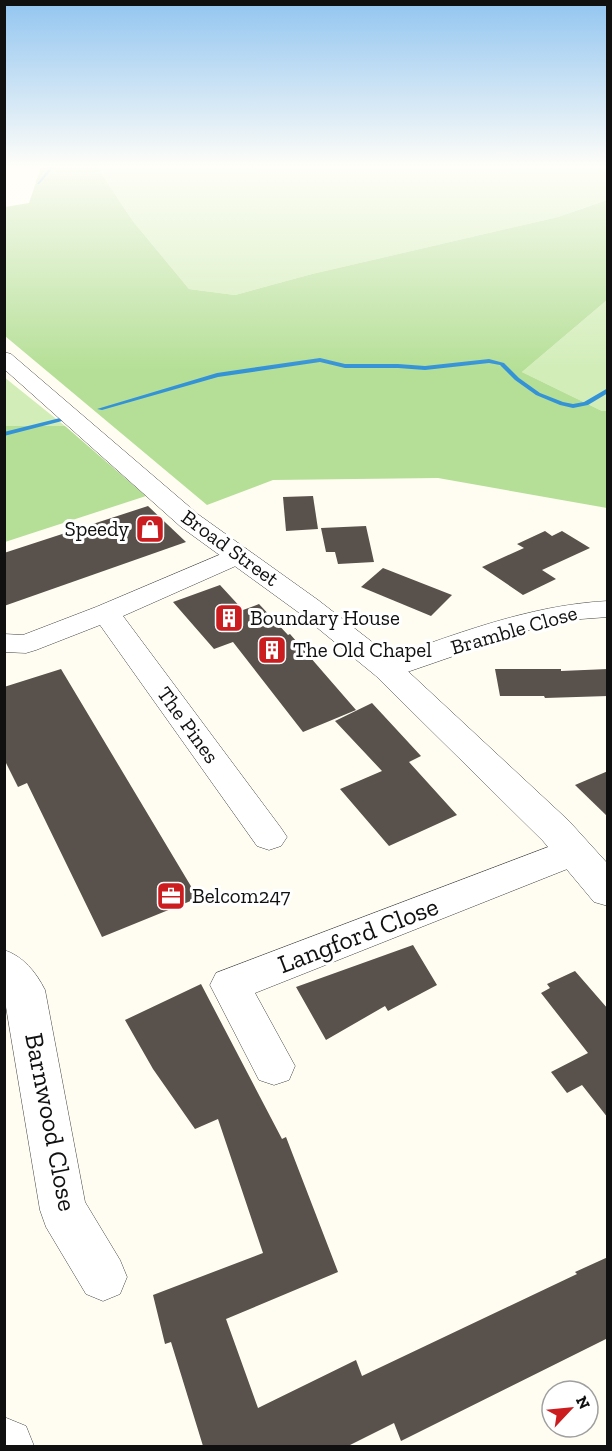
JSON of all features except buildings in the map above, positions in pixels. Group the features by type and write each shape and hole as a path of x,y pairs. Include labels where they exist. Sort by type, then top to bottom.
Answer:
{"street":[{"name":"Broad Street","path":"4,358 170,504 308,606 387,669 556,831 608,891"},
{"path":"4,643 26,644 106,613 238,555"},
{"name":"Bramble Close","path":"387,669 545,617 576,610 608,609"},
{"name":"The Pines","path":"106,613 269,837"},
{"name":"Langford Close","path":"274,1066 230,986 572,852"},
{"name":"Barnwood Close","path":"4,966 25,990 63,1210 103,1277"}],"green space":[{"path":"5,235 144,235 189,289 235,295 312,274 482,235 607,235 607,300 522,372 602,411 607,411 607,508 438,478 273,480 207,505 5,336"},
{"path":"144,235 482,235 312,274 235,295 189,289"},
{"path":"607,300 607,411 602,411 522,372"},
{"path":"4,377 65,426 5,426"},
{"path":"5,426 65,426 146,496 5,542"}],"waterway":[{"path":"100,409 217,375 320,360 345,366 425,368 489,361 502,364 517,379 538,394 573,406 586,404 608,390"},
{"path":"4,434 64,419"}],"place":[{"name":"Speedy","path":"150,529"},
{"name":"Boundary House","path":"229,618"},
{"name":"The Old Chapel","path":"272,650"},
{"name":"Belcom247","path":"171,896"}]}
